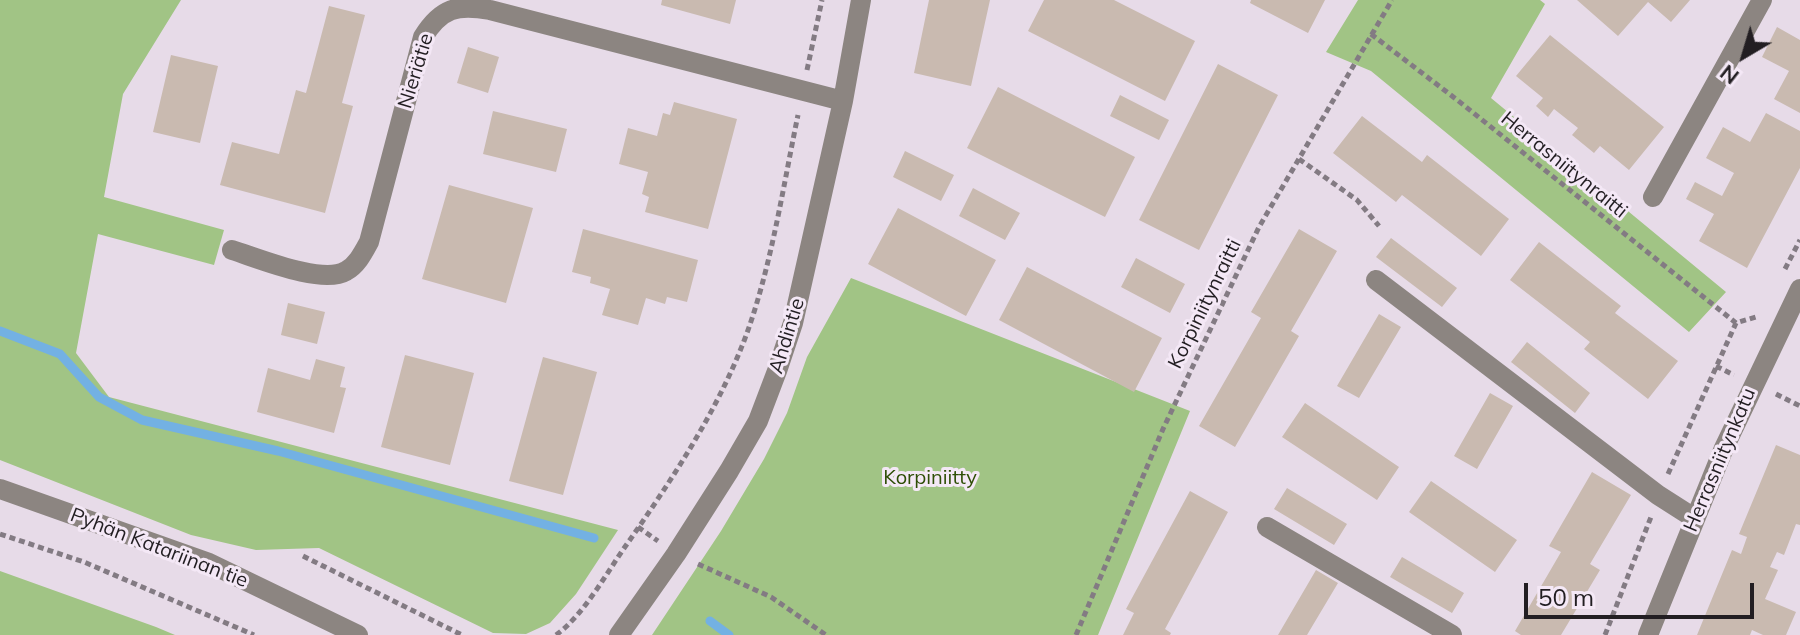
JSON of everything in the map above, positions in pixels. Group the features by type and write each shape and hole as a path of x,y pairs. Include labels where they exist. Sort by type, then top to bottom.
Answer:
{"street":[{"name":"Ahdintie","path":"619,635 676,554 758,421 793,323 843,101 861,0"},
{"path":"1653,197 1762,0"},
{"name":"Nieriätie","path":"232,250 330,276 344,273 355,265 373,230 423,37 443,12 457,8 490,10 843,101"},
{"path":"1376,280 1658,495 1694,518"},
{"name":"Herrasniitynkatu","path":"1648,635 1694,518 1753,383 1794,315 1800,289"},
{"name":"Pyhän Katariinan tie","path":"0,489 209,563 358,635"},
{"path":"1267,527 1452,635"}],"path":[{"path":"556,635 592,595 696,437 725,384 747,334 764,274 822,0"},
{"name":"Korpiniitynraitti","path":"1076,635 1163,429 1259,227 1392,0"},
{"name":"Herrasniitynraitti","path":"1371,34 1736,323"},
{"path":"1299,159 1357,200 1379,226"},
{"path":"1781,276 1800,240"},
{"path":"1605,635 1658,495 1736,323 1761,316 1765,308"},
{"path":"638,527 676,554 771,597 826,635"},
{"path":"0,534 84,562 254,635"},
{"path":"303,556 462,635"}],"green space":[{"path":"0,0 181,0 123,94 104,197 224,230 214,265 98,234 76,353 109,397 618,530 576,594 550,623 526,634 493,633 319,548 256,550 191,535 0,460"},
{"path":"1358,0 1540,0 1545,4 1491,98 1726,292 1689,332 1371,71 1326,52"},
{"name":"Korpiniitty","path":"851,278 1190,411 1098,635 652,635 764,459 787,413 807,357"},
{"path":"0,571 156,627 175,635 0,635"}],"building":[{"path":"662,0 736,0 730,24 661,5"},
{"path":"929,0 990,0 971,86 914,73"},
{"path":"1044,0 1114,0 1195,41 1165,101 1028,31"},
{"path":"1251,0 1325,0 1308,33 1250,3"},
{"path":"1577,0 1690,0 1671,22 1648,2 1618,36"},
{"path":"329,6 365,15 342,103 353,106 325,213 220,185 232,142 279,154 296,90 306,93"},
{"path":"1777,27 1800,40 1800,113 1774,99 1789,71 1762,57"},
{"path":"1550,35 1664,127 1629,170 1600,146 1594,153 1572,135 1578,128 1554,109 1548,117 1536,106 1543,98 1516,76"},
{"path":"468,47 499,57 488,93 457,83"},
{"path":"171,55 218,66 200,143 153,132"},
{"path":"1218,64 1278,95 1199,250 1139,220"},
{"path":"998,87 1135,157 1105,217 967,148"},
{"path":"1120,95 1169,120 1159,140 1110,116"},
{"path":"674,102 737,119 708,229 645,212 649,197 642,194 648,172 619,164 628,128 657,136 663,113 670,115"},
{"path":"493,111 567,129 556,172 483,154"},
{"path":"1766,113 1800,131 1800,168 1747,268 1699,241 1714,214 1686,199 1695,182 1722,196 1734,173 1706,158 1723,127 1750,142"},
{"path":"1362,116 1422,162 1427,155 1509,219 1481,256 1402,195 1396,202 1333,153"},
{"path":"905,151 954,175 941,201 893,177"},
{"path":"449,185 533,208 506,303 422,279"},
{"path":"973,188 1020,213 1005,240 959,216"},
{"path":"898,208 996,260 966,316 868,264"},
{"path":"583,229 698,260 687,302 667,297 665,304 646,298 638,325 602,315 610,289 590,283 591,277 572,272"},
{"path":"1299,229 1337,251 1291,331 1299,336 1235,447 1199,426 1261,318 1251,312"},
{"path":"1391,238 1457,288 1442,307 1376,257"},
{"path":"1539,242 1621,306 1615,313 1678,361 1648,399 1584,349 1590,342 1510,280"},
{"path":"1136,258 1185,284 1170,313 1121,287"},
{"path":"1027,267 1162,338 1134,392 999,320"},
{"path":"288,303 325,312 317,344 281,335"},
{"path":"1379,314 1401,327 1359,398 1337,386"},
{"path":"1527,342 1590,393 1575,413 1511,362"},
{"path":"405,355 474,373 450,465 381,447"},
{"path":"543,357 597,372 563,495 509,481"},
{"path":"316,359 345,367 340,387 346,388 334,433 257,412 268,368 310,380"},
{"path":"1490,393 1513,406 1477,469 1454,456"},
{"path":"1305,403 1399,467 1377,500 1282,437"},
{"path":"1776,445 1800,455 1800,525 1796,524 1784,555 1777,552 1770,567 1778,570 1765,599 1796,612 1786,635 1763,635 1752,630 1750,635 1697,635 1732,550 1741,554 1747,537 1739,534"},
{"path":"1592,472 1631,495 1590,564 1600,570 1561,635 1521,635 1515,631 1561,552 1549,546"},
{"path":"1431,481 1517,540 1495,572 1409,512"},
{"path":"1287,488 1347,524 1334,545 1274,509"},
{"path":"1190,491 1228,512 1165,629 1170,635 1123,635 1134,613 1126,609"},
{"path":"1402,557 1464,593 1452,613 1390,577"},
{"path":"1316,570 1338,583 1307,635 1278,635"}],"waterway":[{"path":"0,331 60,354 99,397 142,420 278,451 594,538"},
{"path":"710,621 729,635"}]}
